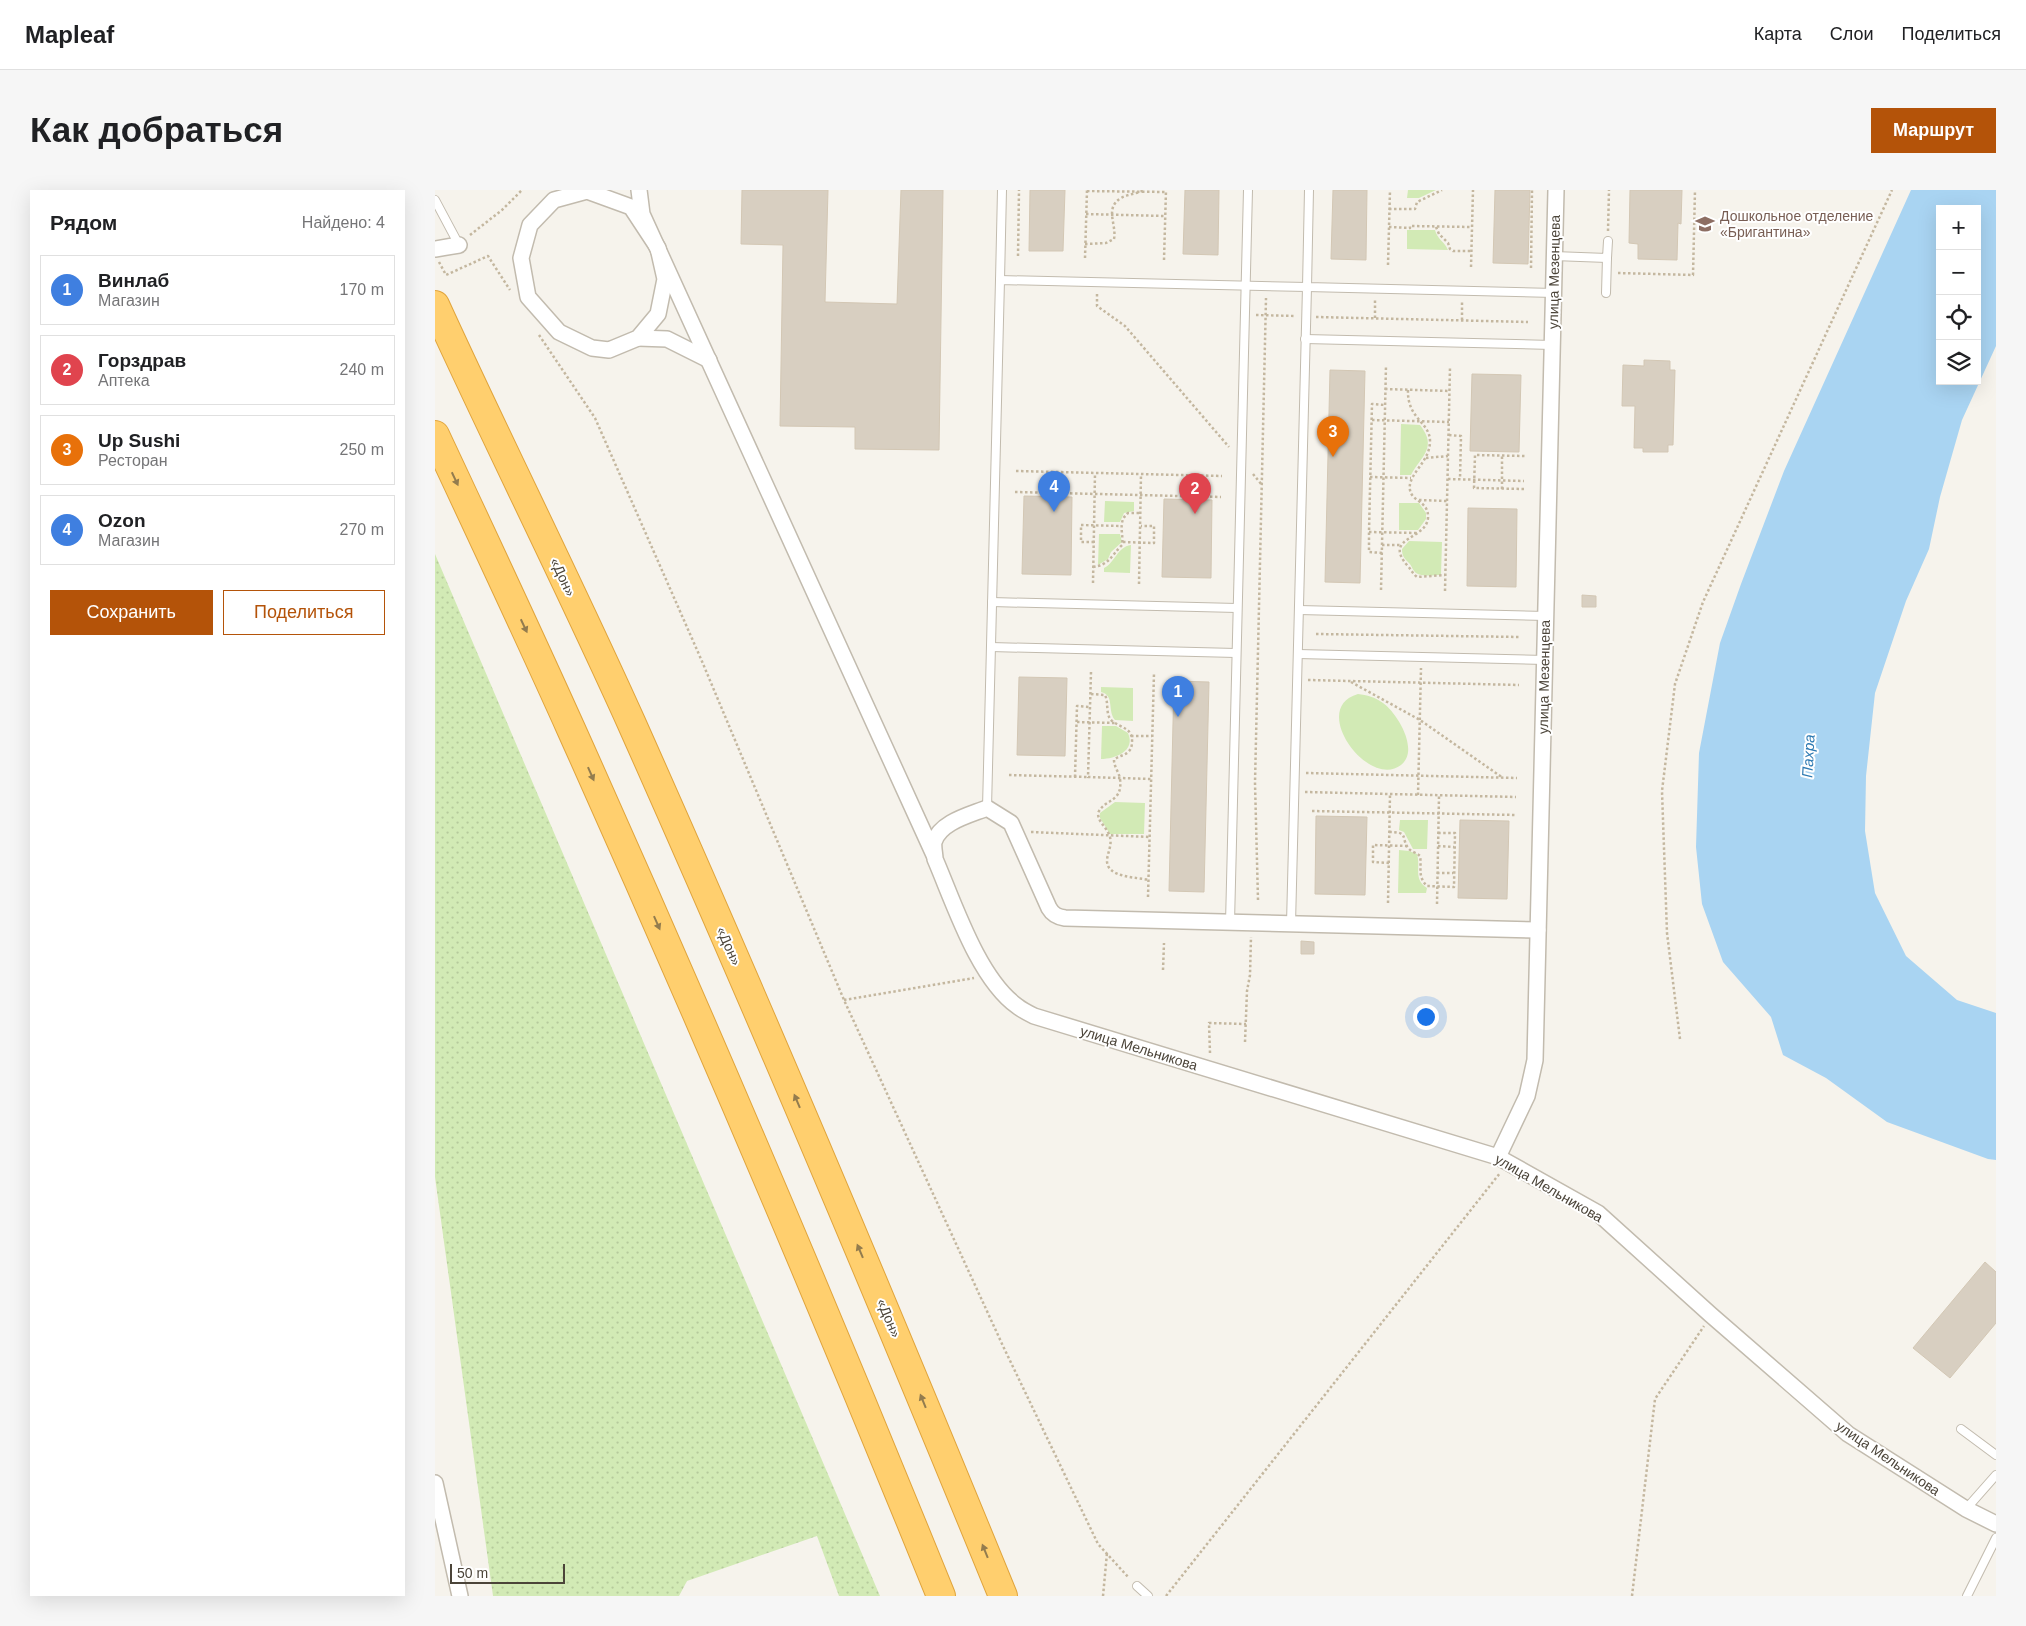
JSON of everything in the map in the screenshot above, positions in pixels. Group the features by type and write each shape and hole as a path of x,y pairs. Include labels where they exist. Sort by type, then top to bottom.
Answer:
{"highway":[{"name":"«Дон»","path":"435,305 642,747 772,1043 897,1336 1003,1596"},
{"path":"435,435 571,728 718,1062 844,1357 941,1596"}],"street":[{"path":"638,338 658,314 665,279 658,248 642,214 639,190"},
{"name":"улица Мезенцева","path":"1500,1163 1532,1079 1536,1036 1556,190"},
{"path":"658,248 631,206 589,191 555,200 530,225 521,258 528,297 559,332 592,348 609,350 638,338 667,339 709,360"},
{"path":"435,249 459,244"},
{"name":"улица Мельникова","path":"658,248 935,858 977,956 988,976 1000,991 1017,1006 1034,1016 1500,1163 1598,1213 1711,1316 1848,1434 1966,1509 1996,1524"},
{"path":"935,858 933,844 939,832 950,824 987,808 1011,823 1049,908 1058,917 1539,930"},
{"path":"435,1483 460,1596"}],"lane":[{"path":"987,808 1002,190"},
{"path":"1229,922 1248,190"},
{"path":"1291,924 1309,190"},
{"path":"435,200 459,244"},
{"path":"1606,293 1608,241"},
{"path":"1555,256 1607,258"},
{"path":"1000,280 1554,293"},
{"path":"1305,339 1552,345"},
{"path":"992,602 1237,608"},
{"path":"1299,610 1546,616"},
{"path":"991,647 1236,653"},
{"path":"1298,654 1545,660"},
{"path":"1961,1429 1996,1455"},
{"path":"1966,1509 1996,1475"},
{"path":"1967,1596 1996,1538"},
{"path":"1137,1586 1149,1596"}],"path":[{"path":"459,244 501,210 522,190"},
{"path":"1018,256 1019,190"},
{"path":"1085,258 1087,190 1166,191 1165,260"},
{"path":"1388,265 1390,190"},
{"path":"1389,209 1415,209 1417,202 1442,190"},
{"path":"1471,267 1473,190"},
{"path":"1531,268 1532,190"},
{"path":"1608,241 1609,190"},
{"path":"1607,272 1693,274 1695,190"},
{"path":"1680,1039 1667,933 1662,791 1675,684 1707,593 1892,190"},
{"path":"1085,244 1106,243 1114,239 1115,231 1111,215 1115,203 1122,197 1142,191"},
{"path":"1086,214 1165,216"},
{"path":"1436,226 1439,234 1448,243 1450,249 1453,251 1471,251"},
{"path":"1389,227 1472,227"},
{"path":"446,275 488,256 514,297"},
{"path":"1098,282 1097,306 1125,326 1262,485"},
{"path":"1259,900 1255,784 1267,286"},
{"path":"1375,289 1375,318"},
{"path":"1462,320 1463,291"},
{"path":"1245,315 1528,322"},
{"path":"536,329 595,418 701,659 845,1000 1003,1346 1098,1544 1137,1586"},
{"path":"1381,590 1386,365"},
{"path":"1445,591 1450,367"},
{"path":"1385,390 1450,391"},
{"path":"1408,390 1409,407 1425,427 1430,439 1426,458 1412,478 1409,487 1411,493 1426,506 1428,515 1427,522 1417,533 1404,541 1400,553 1401,557 1417,576 1445,576"},
{"path":"1382,552 1369,552 1370,477 1372,404 1385,404"},
{"path":"1372,420 1449,422"},
{"path":"1449,435 1461,436 1460,480"},
{"path":"1524,490 1474,488 1475,455 1525,456"},
{"path":"1426,458 1448,456"},
{"path":"1502,489 1503,456"},
{"path":"1016,471 1222,476"},
{"path":"1093,583 1095,473"},
{"path":"1139,584 1141,474"},
{"path":"1370,477 1412,478"},
{"path":"1448,479 1524,481"},
{"path":"1015,492 1221,496"},
{"path":"1418,500 1447,501"},
{"path":"1093,567 1104,566 1108,563 1123,542 1121,526 1123,516 1128,513 1140,513"},
{"path":"1094,542 1081,542 1081,525 1121,526"},
{"path":"1123,542 1154,543 1154,526 1140,526"},
{"path":"1369,532 1417,533"},
{"path":"1382,545 1402,545"},
{"path":"1316,634 1520,638"},
{"path":"1418,795 1421,668"},
{"path":"1089,777 1091,672"},
{"path":"1148,897 1154,673"},
{"path":"1305,680 1519,685"},
{"path":"1350,681 1420,720 1503,778"},
{"path":"1091,694 1105,695 1108,700 1109,716 1131,736 1132,746 1127,752 1114,760 1120,778 1121,788 1118,797 1099,809 1098,813 1111,844 1107,860 1108,866 1114,872 1149,880"},
{"path":"1075,777 1077,706 1090,707"},
{"path":"1077,722 1116,723"},
{"path":"1131,736 1152,736"},
{"path":"1303,773 1517,778"},
{"path":"1009,775 1151,779"},
{"path":"1303,792 1516,798"},
{"path":"1388,903 1390,794"},
{"path":"1437,904 1439,796"},
{"path":"1312,811 1516,815"},
{"path":"1025,832 1150,837"},
{"path":"1389,832 1400,832 1404,835 1407,846 1411,851 1420,856 1419,874 1427,886 1454,887 1455,833 1439,833"},
{"path":"1389,863 1373,862 1373,845 1407,846"},
{"path":"1438,846 1455,847"},
{"path":"1437,873 1454,873"},
{"path":"1245,1042 1251,932"},
{"path":"1163,970 1164,942"},
{"path":"845,1000 988,976"},
{"path":"1209,1057 1209,1023 1246,1024"},
{"path":"1166,1596 1500,1163"},
{"path":"1632,1596 1655,1399 1706,1322"},
{"path":"1103,1596 1107,1553"}],"green space":[{"path":"1408,190 1436,190 1419,198 1407,198"},
{"path":"1407,230 1435,230 1437,236 1448,250 1407,249"},
{"path":"1401,424 1420,425 1428,440 1426,452 1411,475 1400,475"},
{"path":"1105,501 1134,502 1134,511 1124,513 1120,522 1104,522"},
{"path":"1399,503 1419,503 1426,513 1426,519 1418,530 1399,530"},
{"path":"1099,534 1120,534 1122,542 1111,552 1108,559 1098,565"},
{"path":"1409,541 1442,542 1441,575 1425,575 1415,572 1402,553 1402,549"},
{"path":"1131,545 1130,573 1104,572 1104,568 1111,563 1122,549"},
{"path":"435,554 880,1596 839,1596 817,1536 687,1581 679,1596 493,1596 435,1177"},
{"path":"1101,687 1133,688 1133,721 1115,720 1111,712 1108,696 1101,692"},
{"path":"1358,694 1377,699 1383,703 1400,723 1407,741 1408,750 1406,758 1401,765 1388,770 1374,766 1360,757 1349,744 1341,729 1339,715 1344,702"},
{"path":"1102,726 1116,726 1128,733 1129,745 1123,753 1118,756 1101,759"},
{"path":"1115,802 1145,803 1144,834 1110,834 1100,818 1100,813"},
{"path":"1400,820 1428,820 1427,849 1413,849 1404,832 1399,830"},
{"path":"1399,850 1417,854 1419,877 1420,881 1427,888 1426,893 1398,893"}],"water":[{"name":"Пахра","path":"1911,190 1996,190 1996,346 1981,379 1981,205 1936,205 1936,385 1978,385 1962,420 1940,497 1929,549 1906,601 1875,693 1866,776 1865,831 1875,893 1906,956 1957,1000 1996,1013 1996,1160 1988,1159 1887,1122 1826,1078 1783,1055 1771,1017 1723,962 1702,904 1696,847 1699,753 1720,643 1784,471"}],"building":[{"path":"742,190 828,190 825,302 897,304 901,190 943,190 939,450 855,449 855,427 780,426 783,245 741,244"},
{"path":"1030,190 1065,190 1063,251 1029,251"},
{"path":"1185,190 1219,190 1218,255 1183,254"},
{"path":"1333,190 1367,190 1366,260 1331,259"},
{"path":"1495,190 1530,190 1528,264 1493,263"},
{"path":"1630,190 1682,190 1681,224 1678,223 1677,260 1638,259 1638,244 1629,243"},
{"path":"1644,360 1670,361 1670,370 1675,370 1673,445 1668,445 1668,452 1643,452 1643,448 1634,448 1635,406 1622,406 1623,365 1644,366"},
{"path":"1330,370 1365,371 1360,583 1325,582"},
{"path":"1472,374 1521,375 1519,452 1470,451"},
{"path":"1024,496 1072,497 1071,575 1022,574"},
{"path":"1164,499 1212,500 1211,578 1162,577"},
{"path":"1468,508 1517,509 1516,587 1467,586"},
{"path":"1582,595 1596,596 1596,607 1582,607"},
{"path":"1019,677 1067,678 1065,756 1017,755"},
{"path":"1174,681 1209,682 1204,892 1169,891"},
{"path":"1316,816 1367,817 1365,895 1315,894"},
{"path":"1460,820 1509,821 1507,899 1458,898"},
{"path":"1301,941 1314,942 1314,954 1301,954"},
{"path":"1985,1262 1996,1272 1996,1323 1950,1378 1913,1348"}],"place":[{"name":"Дошкольное отделение «Бригантина»","path":"1705,224"},
{"name":"Up Sushi","path":"1333,457"},
{"name":"Ozon","path":"1054,512"},
{"name":"Горздрав","path":"1195,514"},
{"name":"Винлаб","path":"1178,717"}]}
